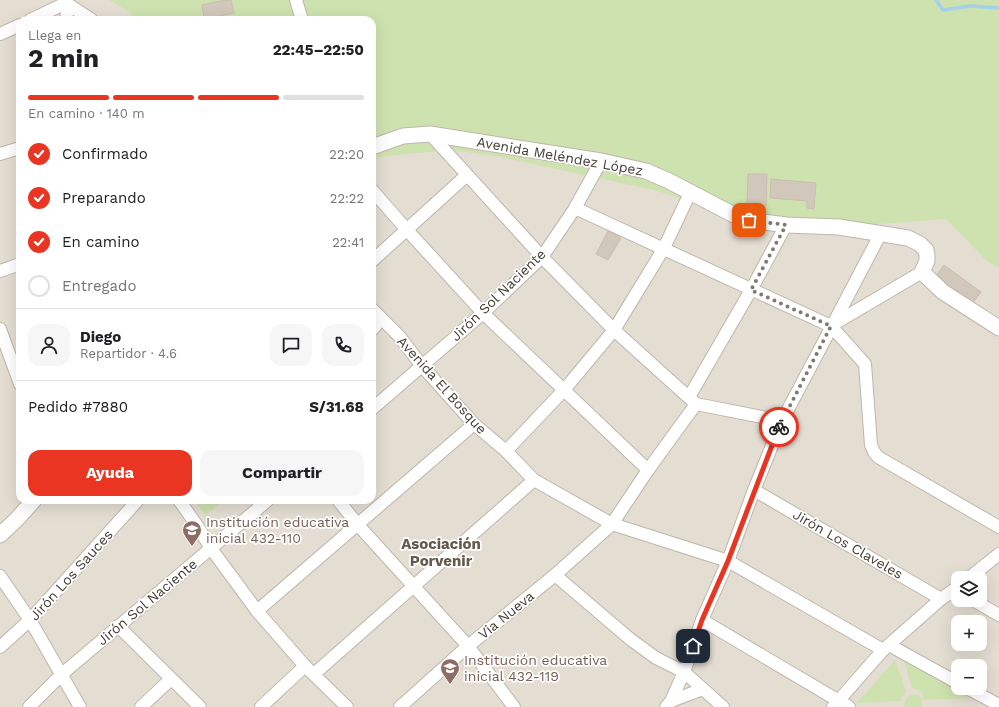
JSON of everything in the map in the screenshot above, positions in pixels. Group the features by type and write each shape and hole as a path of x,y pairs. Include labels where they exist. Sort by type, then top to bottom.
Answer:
{"street":[{"path":"296,0 301,16"},
{"path":"66,3 86,16"},
{"path":"38,16 66,3"},
{"path":"66,3 67,16"},
{"path":"0,34 16,27"},
{"path":"430,134 542,257 614,330 692,401 782,421"},
{"name":"Avenida Meléndez López","path":"376,146 403,136 430,134 602,161 646,171 669,180 690,193 734,215 749,220 786,225 839,227 908,238 920,244 926,250 928,255 927,261 922,272"},
{"path":"0,154 16,149"},
{"name":"Jirón Sol Naciente","path":"376,405 483,313 542,257 575,208 602,161"},
{"path":"376,257 467,175"},
{"path":"506,451 564,390 614,330 664,248 690,193"},
{"path":"376,195 483,313 648,470"},
{"path":"575,208 831,326 865,364 871,445 878,457 999,527"},
{"name":"Via Nueva","path":"400,707 468,646 555,575 612,524 692,401 786,225"},
{"path":"668,704 684,672 702,620 728,561 754,490 782,421 881,233"},
{"path":"0,271 16,265"},
{"path":"831,326 922,272 943,292 999,328"},
{"name":"Avenida El Bosque","path":"376,313 399,336 422,366 474,424 506,451 534,480 612,524 728,561 886,648 951,680"},
{"path":"376,325 381,319"},
{"path":"0,329 16,373"},
{"path":"257,611 474,424"},
{"path":"261,707 310,670 413,587 534,480"},
{"name":"Jirón Los Claveles","path":"754,490 941,599"},
{"path":"0,534 17,519 30,504"},
{"name":"Jirón Los Sauces","path":"0,647 30,620 134,504"},
{"path":"182,504 210,547 257,611 310,670 347,707"},
{"name":"Jirón Sol Naciente","path":"29,707 62,674 210,547 263,504"},
{"path":"341,504 413,587 468,646 514,707"},
{"path":"978,571 999,554"},
{"path":"555,575 630,639 656,658 684,672 723,707"},
{"path":"0,576 30,620 80,707"},
{"path":"836,704 886,648 941,599 951,593"},
{"path":"985,607 999,615"},
{"path":"702,620 836,704 849,707"},
{"path":"118,626 200,707"},
{"path":"141,707 171,679"},
{"path":"668,704 703,689"},
{"path":"980,695 999,705"}],"shaded area":[{"path":"0,0 307,0 313,16 16,16 16,504 376,504 376,49 733,141 999,225 999,707 0,707"}],"green space":[{"path":"109,0 999,0 999,269 984,258 946,219 867,225 790,221 723,211 654,190 496,156 452,150 385,156 376,159 376,16 133,16 127,10"},
{"path":"197,504 220,504 206,516"},
{"path":"903,658 951,686 951,695 967,695 972,698 924,700 921,691 912,688"},
{"path":"895,660 906,691 900,701 857,703"},
{"path":"913,694 919,695 922,699 922,707 905,707 906,699"}],"building":[{"path":"231,0 234,13 219,16 204,16 202,5"},
{"path":"748,174 767,174 766,206 747,205"},
{"path":"771,179 816,183 814,209 807,208 807,201 770,198"},
{"path":"608,231 621,238 608,260 596,254"},
{"path":"944,265 981,292 972,304 935,277"}],"waterway":[{"path":"936,0 943,10 970,6 999,8"}],"way so far":[{"path":"749,220 786,225 751,290 831,326 779,427"}],"place":[{"name":"Institución educativa inicial 432-110","path":"192,547"},
{"name":"Institución educativa inicial 432-119","path":"450,685"}],"district":[{"name":"Asociación Porvenir","path":"441,552"}],"route":[{"path":"693,646 702,620 728,561 779,427"}]}
